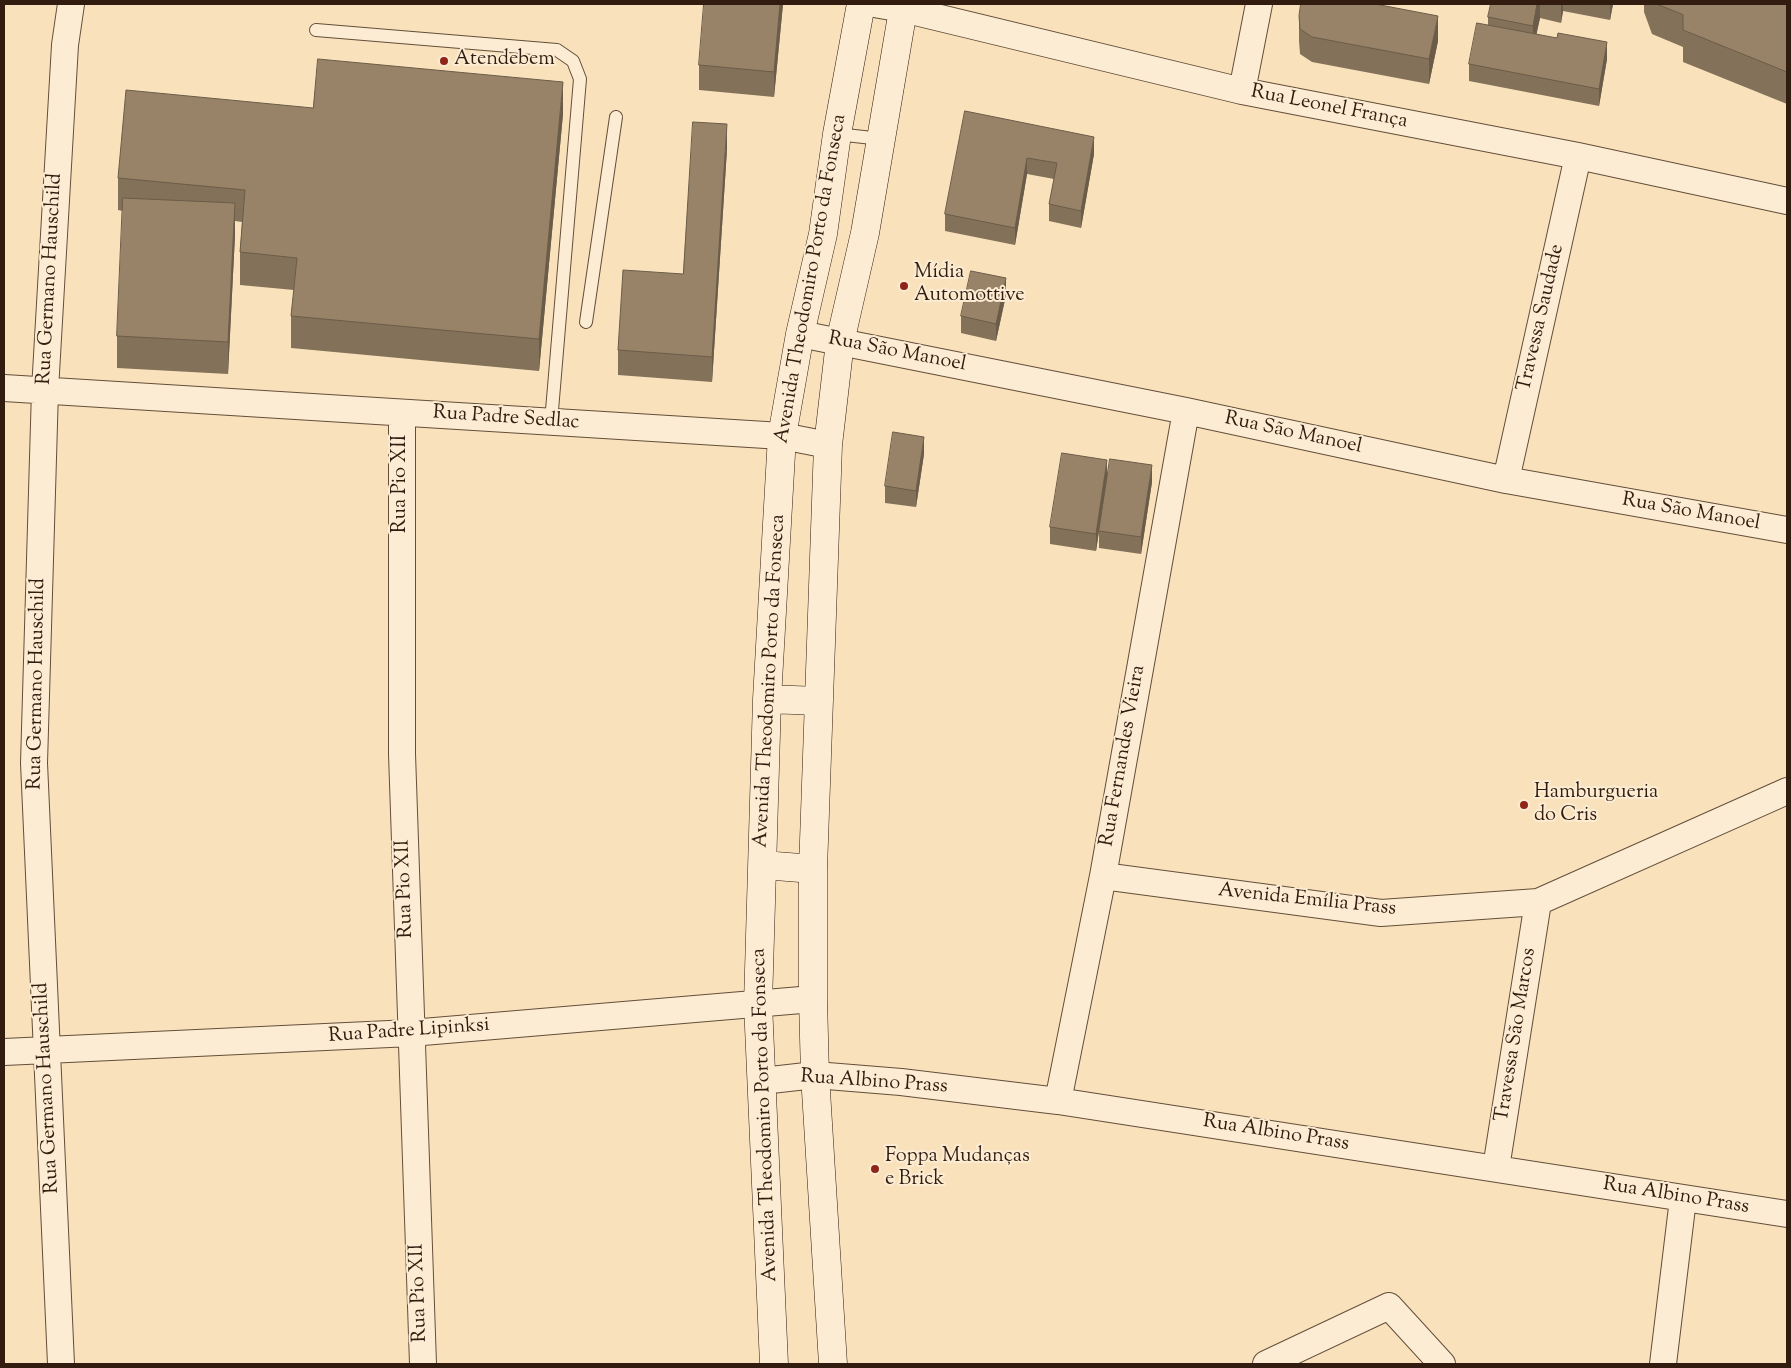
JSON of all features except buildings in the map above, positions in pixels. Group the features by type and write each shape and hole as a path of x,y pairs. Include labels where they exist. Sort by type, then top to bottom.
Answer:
{"main road":[{"name":"Avenida Theodomiro Porto da Fonseca","path":"774,1364 758,1004 767,700 782,436 800,334 823,234 837,134 860,4"},
{"name":"Avenida Theodomiro Porto da Fonseca","path":"832,1364 813,998 813,869 828,445 840,342 865,233 903,6"},
{"path":"767,700 819,701"},
{"path":"763,865 813,869"}],"street":[{"name":"Rua Germano Hauschild","path":"61,1364 34,763 45,390 64,46 71,4"},
{"name":"Rua Leonel França","path":"874,4 903,6 1242,91 1578,156 1787,201"},
{"path":"1242,91 1259,4"},
{"name":"Travessa Saudade","path":"1506,480 1578,156"},
{"name":"Rua São Manoel","path":"800,334 1186,411 1506,480 1787,530"},
{"name":"Rua Padre Sedlac","path":"4,388 782,436 828,445"},
{"name":"Rua Fernandes Vieira","path":"1058,1101 1103,876 1186,411"},
{"name":"Rua Pio XII","path":"402,413 402,754 423,1364"},
{"name":"Avenida Emília Prass","path":"1103,876 1381,913 1538,902 1787,791"},
{"name":"Travessa São Marcos","path":"1496,1168 1538,902"},
{"name":"Rua Padre Lipinksi","path":"4,1052 411,1033 813,998"},
{"name":"Rua Albino Prass","path":"762,1081 816,1075 901,1082 1058,1101 1787,1214"},
{"path":"1663,1364 1683,1199"},
{"path":"1266,1364 1389,1306 1442,1364"}],"lane":[{"path":"316,30 557,50 573,61 580,79 551,422"},
{"path":"586,322 616,117"},
{"path":"837,134 881,139"}],"place":[{"name":"Atendebem","path":"444,61"},
{"name":"Mídia Automottive","path":"904,286"},
{"name":"Hamburgueria do Cris","path":"1524,805"},
{"name":"Foppa Mudanças e Brick","path":"875,1169"}]}
